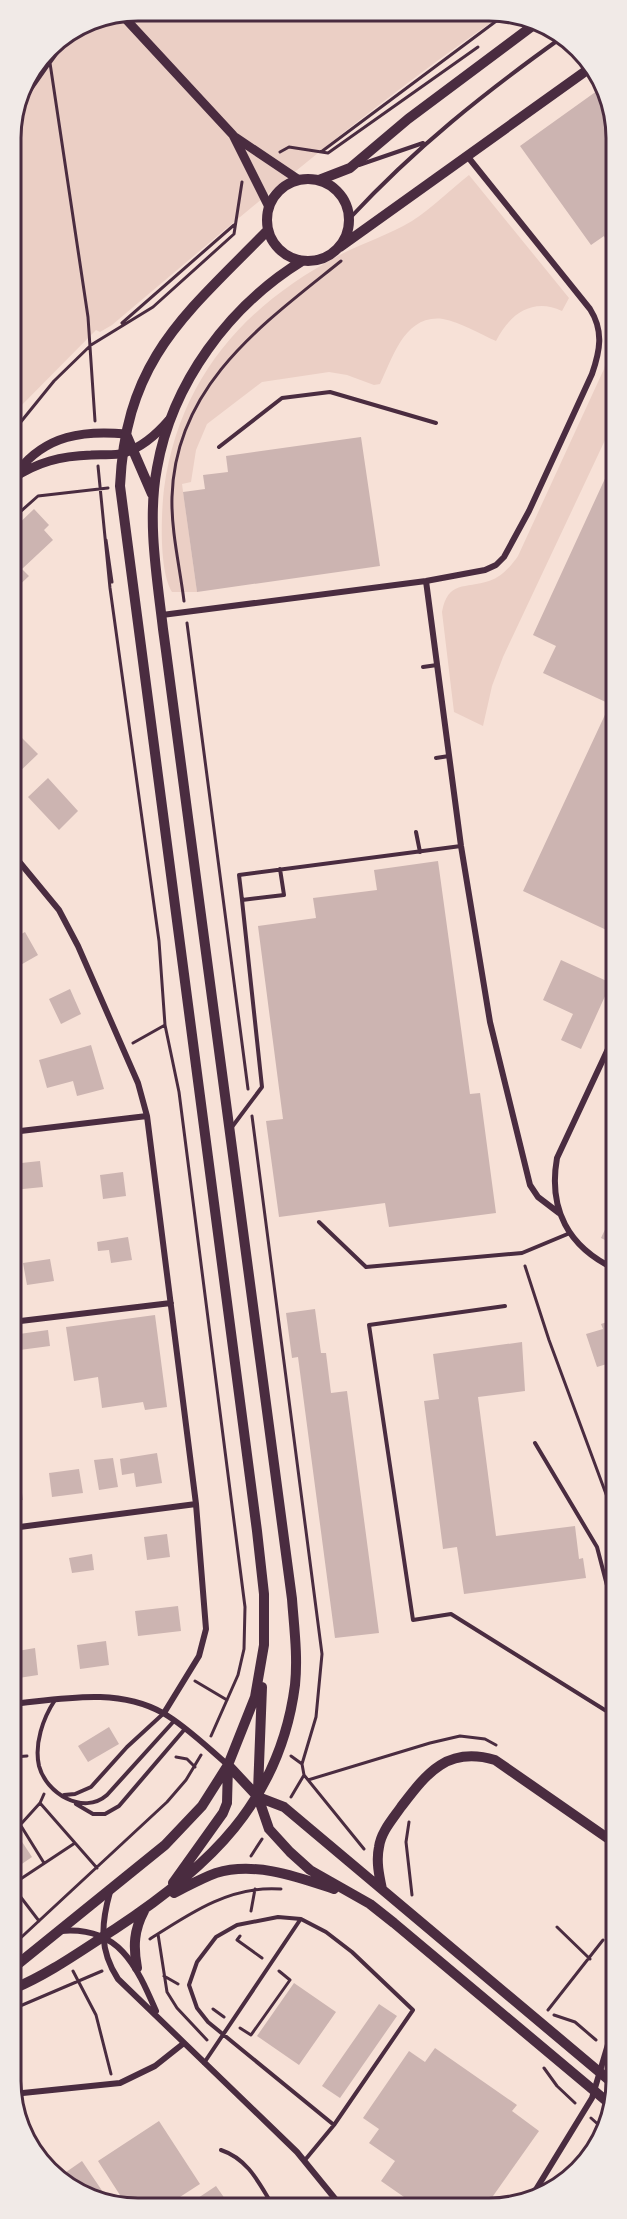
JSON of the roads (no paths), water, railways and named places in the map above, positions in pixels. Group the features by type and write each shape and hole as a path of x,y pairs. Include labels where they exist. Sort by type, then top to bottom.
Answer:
{"main road":[{"path":"302,261 284,254 277,247 268,230 269,207 284,187 299,180 319,180 350,168 408,119 530,28"},
{"path":"164,1897 213,1852 258,1797 281,1748 289,1718 295,1683 296,1646 162,615 153,534 154,484 161,449 185,386 217,336 262,289 302,261 327,257 344,251 585,72"},
{"path":"319,180 340,194 350,218 344,251"},
{"path":"268,230 197,302 160,347 140,383 122,453 120,486 264,1593 258,1797 269,1829 290,1852 310,1869 394,1923 605,2100"},
{"path":"126,434 154,500"},
{"path":"21,1962 111,1890 184,1827 202,1806 228,1765 253,1703 264,1645"},
{"path":"382,1889 378,1862 379,1847 386,1828 420,1781 441,1764 452,1759 474,1756 495,1760 606,1837"},
{"path":"228,1765 258,1797 284,1807 606,2077"},
{"path":"164,1897 223,1813 226,1803 228,1765"},
{"path":"21,1985 66,1960 164,1897 216,1873 249,1870 297,1876 354,1896"},
{"path":"137,1968 134,1949 135,1932 145,1909"}],"street":[{"path":"128,21 233,135 299,180"},
{"path":"233,135 269,207"},
{"path":"162,615 426,582 485,570 504,557 546,476 587,384 598,357 599,325 590,309 468,157"},
{"path":"21,473 36,464 58,458 122,453 134,449 159,432 171,418"},
{"path":"21,468 47,445 68,436 96,431 126,434"},
{"path":"426,582 461,846 490,1022 528,1178 537,1197 559,1213"},
{"path":"21,864 59,910 78,946 138,1083 147,1116 196,1504 206,1629 199,1656 164,1713"},
{"path":"606,1053 557,1158 553,1180 559,1213 570,1233 588,1253 606,1264"},
{"path":"21,1131 147,1116"},
{"path":"21,1321 171,1303"},
{"path":"21,1527 196,1504"},
{"path":"21,1703 111,1697 148,1706 164,1713 228,1765"},
{"path":"111,1890 104,1915 102,1937 109,1966 118,1979 158,2014 204,2063 305,2160 335,2198"},
{"path":"55,1934 74,1930 102,1937 115,1944 137,1968 158,2014"},
{"path":"22,2093 114,2085 139,2076 184,2043"},
{"path":"537,2188 592,2097 606,2051"}],"lane":[{"path":"350,218 423,143 556,42"},
{"path":"350,168 423,143"},
{"path":"219,447 282,398 330,392 436,423"},
{"path":"423,667 438,665"},
{"path":"436,758 449,756"},
{"path":"416,832 420,852"},
{"path":"229,1130 262,1087 239,875 461,846"},
{"path":"242,900 284,895 280,869"},
{"path":"319,1222 366,1267 522,1253 570,1233"},
{"path":"506,1306 369,1325 413,1620 451,1614 606,1711"},
{"path":"535,1443 597,1547 606,1582"},
{"path":"55,1699 40,1733 38,1756 42,1775 48,1784 88,1813 98,1815 112,1811 184,1730"},
{"path":"63,1795 75,1794 91,1787 127,1747 164,1713"},
{"path":"63,1795 86,1805 101,1800 174,1721"},
{"path":"305,2160 334,2125 413,2010 352,1952 326,1932 301,1919 278,1917 237,1925 216,1937 197,1962 189,1985 197,2008 223,2035 334,2125"},
{"path":"204,2063 301,1919"},
{"path":"221,2150 234,2155 247,2166 268,2198"}]}
